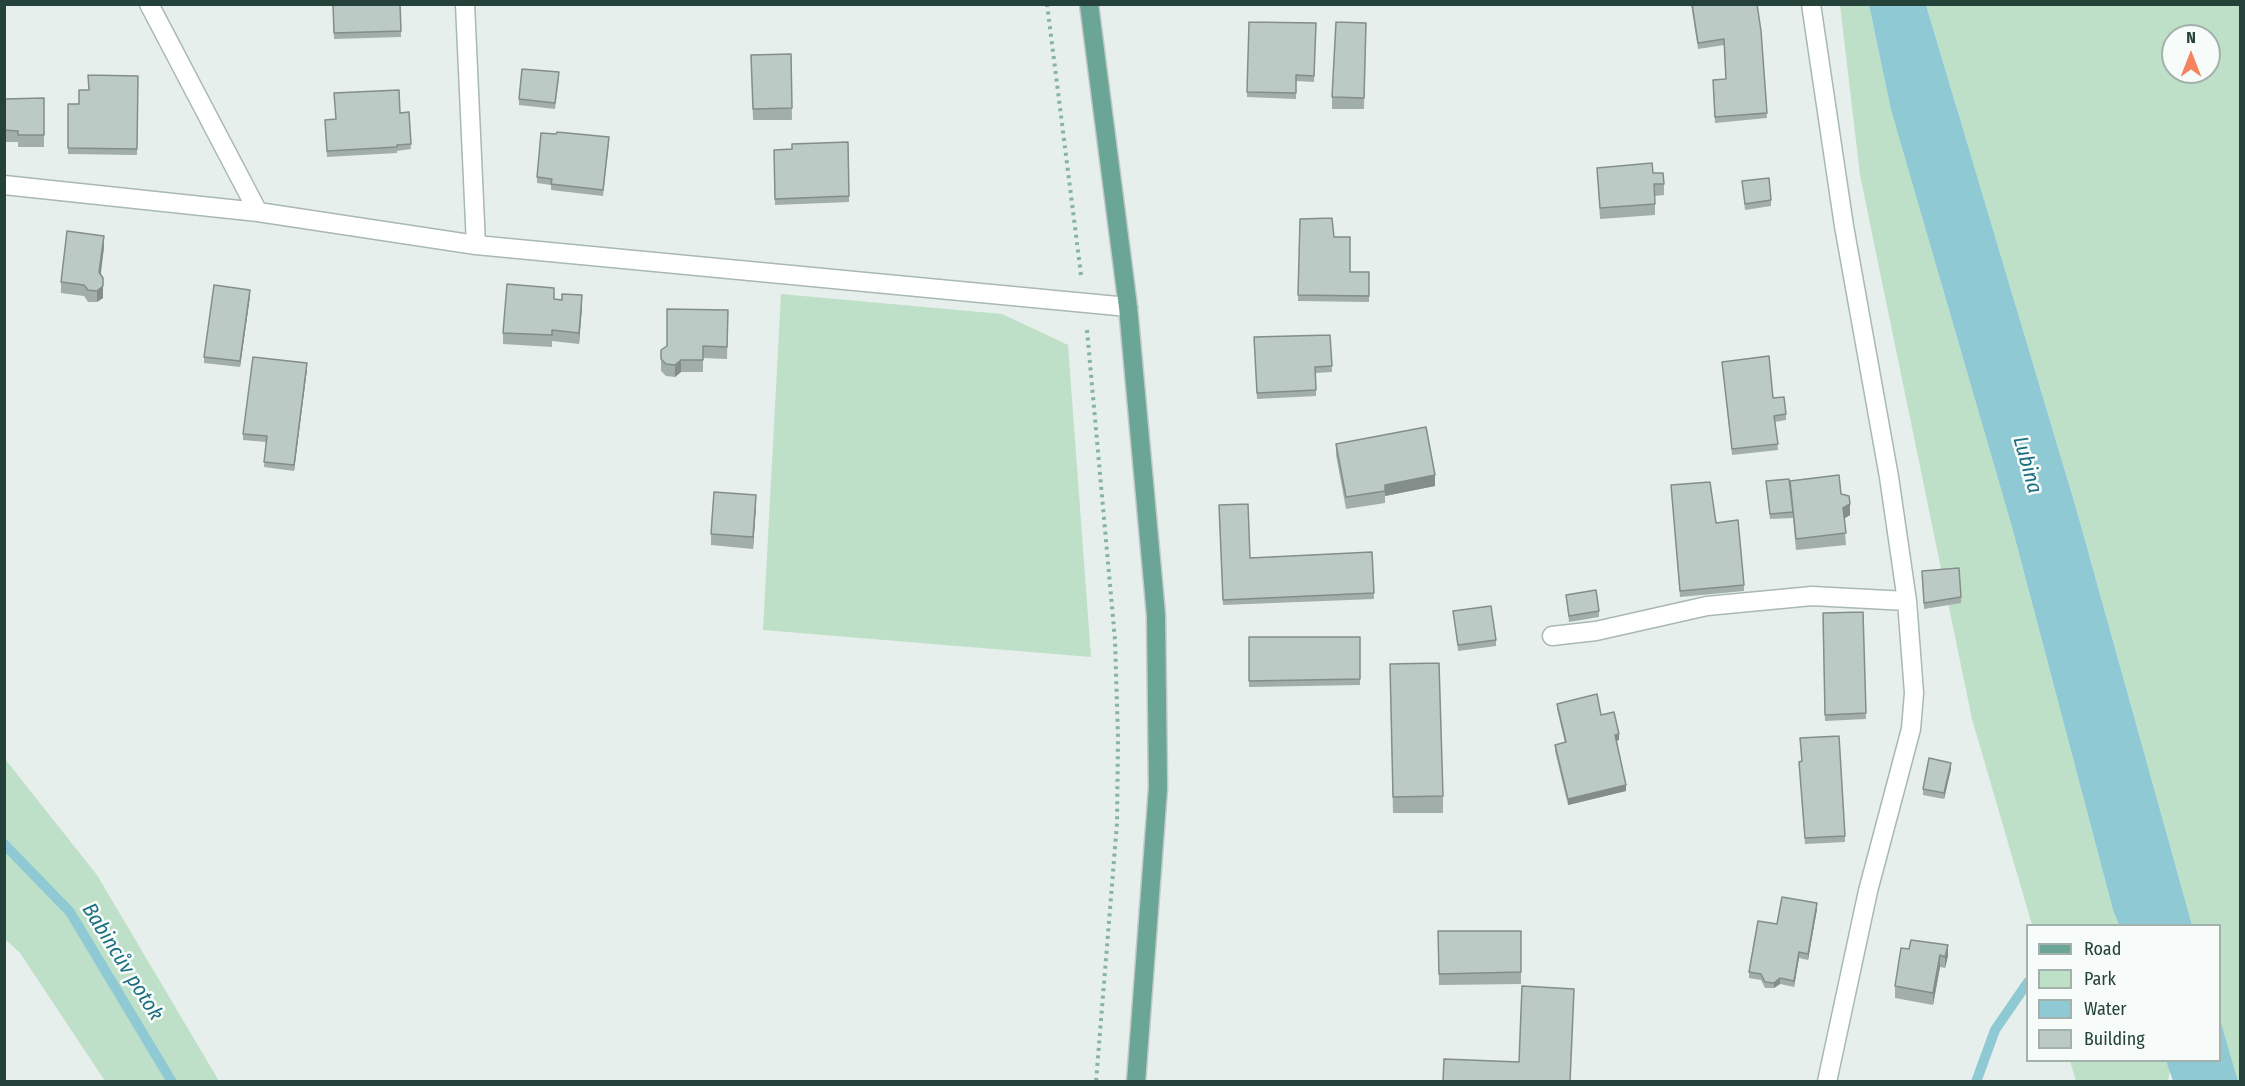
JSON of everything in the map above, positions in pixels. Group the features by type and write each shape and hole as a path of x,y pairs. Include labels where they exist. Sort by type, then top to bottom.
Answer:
{"main road":[{"path":"1089,4 1128,307 1156,615 1158,788 1136,1082"}],"street":[{"path":"149,4 258,212"},
{"path":"465,4 476,245"},
{"path":"1811,4 1844,226 1889,477 1907,601 1914,711 1868,891 1827,1082"},
{"path":"4,185 258,212 476,245 1128,307"},
{"path":"1552,636 1596,632 1678,611 1719,605 1812,596 1907,601"}],"path":[{"path":"1047,4 1081,277"},
{"path":"1087,325 1115,640 1118,738 1118,823 1096,1082"}],"green space":[{"path":"1840,5 1869,5 1891,110 2012,527 2119,924 2032,924 1972,719 1860,175"},
{"path":"1926,5 2240,5 2240,1081 2238,1081 2221,1022 2221,924 2192,924 2076,508"},
{"path":"781,294 1002,314 1068,345 1091,657 763,630"},
{"path":"5,759 97,875 219,1081 105,1081 20,953 5,939"},
{"path":"2070,1062 2166,1062 2170,1071 2168,1081 2076,1081"}],"water":[{"name":"Lubina","path":"1869,5 1926,5 2076,508 2192,924 2119,924 2113,910 2012,527 1891,110"},
{"path":"2221,1022 2238,1081 2173,1081 2166,1062 2221,1062"}],"building":[{"path":"333,4 400,4 401,31 334,33"},
{"path":"1692,4 1757,4 1767,113 1715,117 1713,80 1726,79 1724,39 1698,43"},
{"path":"1249,22 1316,23 1314,76 1296,75 1296,93 1247,92"},
{"path":"1336,22 1366,23 1364,98 1332,97"},
{"path":"791,54 792,108 753,109 751,55"},
{"path":"522,69 559,72 555,103 519,99"},
{"path":"88,75 138,76 137,149 68,148 68,104 79,104 79,90 89,90"},
{"path":"399,90 400,113 409,112 411,144 397,145 397,147 327,151 325,120 336,119 334,93"},
{"path":"44,98 44,135 18,135 18,131 4,130 4,99"},
{"path":"557,132 609,137 603,190 551,184 552,179 537,177 541,133 556,134"},
{"path":"848,142 849,196 775,199 774,150 792,149 792,144"},
{"path":"1652,163 1653,173 1663,173 1664,184 1654,184 1655,204 1600,208 1597,168"},
{"path":"1769,178 1771,200 1745,204 1742,181"},
{"path":"1332,218 1334,237 1350,237 1350,272 1369,272 1369,296 1298,295 1300,219"},
{"path":"67,231 104,236 99,272 103,278 103,286 97,291 88,290 84,285 61,282"},
{"path":"507,284 554,288 554,299 562,300 562,294 582,295 579,333 552,330 552,335 503,333"},
{"path":"214,285 250,290 240,361 204,357"},
{"path":"667,309 728,310 727,347 703,346 703,360 681,360 675,365 666,364 661,359 661,350 667,346"},
{"path":"1330,335 1332,366 1315,367 1316,390 1257,393 1254,337"},
{"path":"1769,356 1773,398 1784,397 1786,414 1774,416 1778,444 1732,449 1722,362"},
{"path":"253,357 307,363 294,465 264,462 267,436 243,434"},
{"path":"1426,427 1435,475 1385,485 1385,491 1346,497 1336,444"},
{"path":"1839,475 1841,494 1849,496 1850,504 1843,508 1846,533 1796,539 1790,481"},
{"path":"1789,479 1793,512 1770,514 1766,481"},
{"path":"1710,482 1716,523 1738,520 1744,585 1680,591 1671,485"},
{"path":"714,492 756,495 753,537 711,534"},
{"path":"1248,504 1250,558 1372,552 1374,593 1223,600 1219,505"},
{"path":"1959,568 1961,597 1924,603 1922,571"},
{"path":"1596,590 1599,611 1569,616 1566,595"},
{"path":"1491,606 1496,640 1458,645 1453,611"},
{"path":"1863,612 1866,713 1825,715 1823,613"},
{"path":"1249,637 1360,637 1360,679 1249,681"},
{"path":"1439,663 1443,796 1393,797 1390,664"},
{"path":"1597,694 1601,715 1614,712 1619,734 1615,735 1626,785 1568,799 1555,745 1566,742 1557,704"},
{"path":"1839,736 1845,836 1805,838 1799,762 1802,761 1800,738"},
{"path":"1929,758 1951,763 1944,793 1923,789"},
{"path":"1782,897 1817,903 1808,954 1799,952 1794,981 1780,978 1774,983 1765,982 1761,974 1749,972 1758,921 1777,924"},
{"path":"1438,931 1521,931 1521,972 1439,974"},
{"path":"1911,940 1948,945 1945,957 1940,955 1933,993 1895,986 1901,948 1909,949"},
{"path":"1522,986 1574,989 1570,1082 1443,1082 1444,1059 1519,1062"}],"waterway":[{"name":"Babincův potok","path":"4,844 70,912 172,1082"},
{"path":"1976,1082 1995,1030 2026,985"}]}
